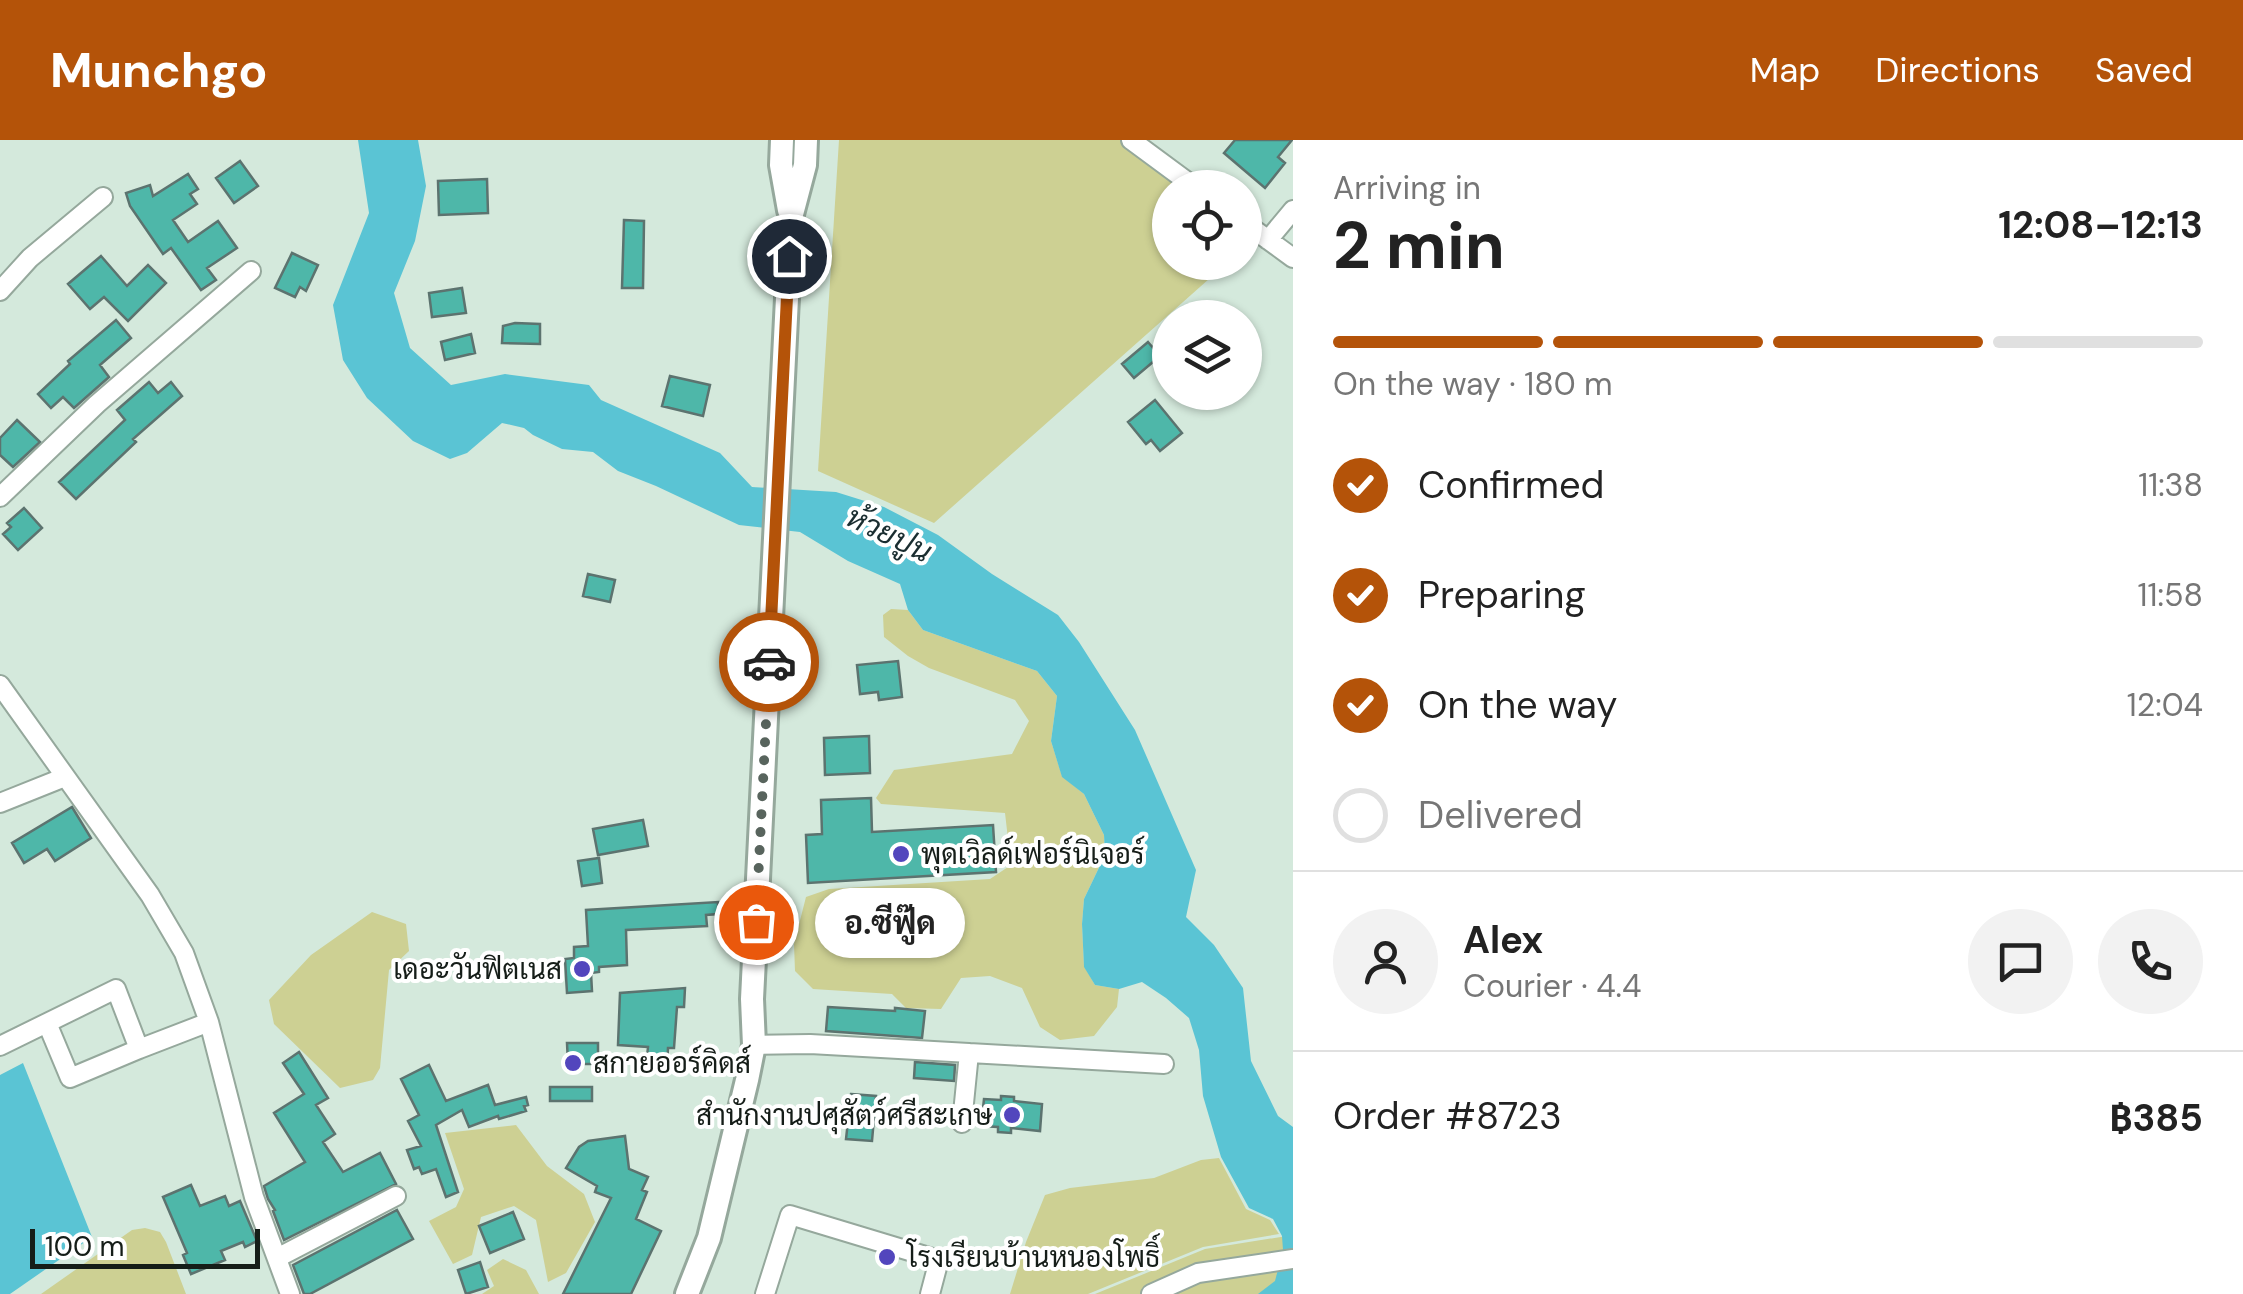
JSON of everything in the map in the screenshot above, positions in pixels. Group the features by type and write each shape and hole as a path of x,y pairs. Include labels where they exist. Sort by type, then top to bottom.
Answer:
{"main road":[{"path":"782,140 781,165 791,218"},
{"path":"687,1294 709,1238 754,1045 752,999 791,218 805,165 806,140"}],"street":[{"path":"1131,140 1172,170"},
{"path":"0,291 30,258 103,197"},
{"path":"1268,240 1293,210"},
{"path":"1262,236 1293,258"},
{"path":"0,498 97,404 251,272"},
{"path":"0,685 150,895 184,953 209,1022 254,1197 290,1294"},
{"path":"0,804 65,776"},
{"path":"0,1046 116,989 139,1049"},
{"path":"47,1023 70,1078 209,1022"},
{"path":"754,1045 810,1044 1164,1064"},
{"path":"962,1124 969,1053"},
{"path":"278,1258 396,1196"},
{"path":"765,1294 790,1215 939,1260 930,1294"},
{"path":"1151,1294 1198,1273 1284,1260"}],"green space":[{"path":"839,140 1120,140 1161,170 1152,170 1152,280 1208,280 1185,300 1152,300 1152,330 934,523 818,471"},
{"path":"891,609 908,610 923,630 1037,671 1057,696 1051,741 1062,776 1084,794 1104,835 1105,855 1084,899 1084,966 1095,985 1119,989 1117,1007 1094,1036 1060,1040 1040,1027 1022,988 990,976 961,978 941,1009 906,1008 892,994 813,989 795,971 794,944 806,897 829,889 990,879 1011,865 1005,813 881,804 876,798 894,770 1012,754 1029,721 1015,700 929,668 884,637 883,615"},
{"path":"372,912 406,924 409,951 389,970 380,1068 373,1080 340,1088 274,1024 269,1000 311,955"},
{"path":"516,1125 547,1166 584,1194 595,1222 566,1273 548,1282 536,1220 514,1206 481,1217 472,1255 453,1264 429,1221 456,1207 464,1189 445,1133"},
{"path":"1219,1158 1246,1209 1270,1220 1279,1234 1203,1247 1088,1294 1010,1294 1045,1195 1070,1188 1154,1178 1201,1160"},
{"path":"132,1230 160,1232 186,1294 41,1294"},
{"path":"1293,1235 1293,1294 1095,1294 1205,1249"},
{"path":"503,1259 526,1270 539,1294 482,1294 494,1286 487,1270"}],"water":[{"name":"ห้วยปูน","path":"358,140 418,140 426,186 415,241 394,293 410,348 451,385 505,374 589,385 601,400 720,453 752,487 836,492 884,507 938,535 1058,615 1135,730 1196,870 1186,917 1214,945 1243,988 1251,1061 1278,1116 1293,1127 1293,1294 1258,1294 1275,1281 1283,1250 1282,1236 1273,1219 1249,1208 1221,1157 1203,1096 1199,1050 1189,1018 1142,982 1119,989 1095,985 1084,967 1084,899 1105,855 1104,835 1084,794 1062,777 1051,741 1057,696 1037,671 923,630 908,610 900,584 848,561 800,532 739,525 618,471 593,452 562,449 524,428 502,423 467,453 450,459 413,441 367,398 343,360 333,305 369,213"},
{"path":"23,1063 92,1237 10,1294 0,1294 0,1075"}],"building":[{"path":"1235,140 1292,140 1278,157 1285,163 1265,188 1262,170 1244,170 1224,153"},
{"path":"240,161 258,186 234,203 216,178"},
{"path":"188,174 198,189 190,194 197,204 173,220 188,242 218,221 237,248 207,268 216,280 201,290 171,248 163,254 130,206 126,193 150,185 153,196"},
{"path":"487,179 488,213 439,215 438,181"},
{"path":"624,220 644,221 643,288 622,288"},
{"path":"292,253 318,265 306,291 300,287 295,297 275,288"},
{"path":"101,256 127,286 148,265 166,283 128,321 104,297 90,309 68,284"},
{"path":"462,288 466,313 432,317 429,293"},
{"path":"116,320 131,338 100,365 109,377 74,408 63,397 51,408 38,394 70,364 68,361"},
{"path":"540,324 540,344 502,343 503,326"},
{"path":"471,334 475,353 445,360 441,342"},
{"path":"1148,342 1152,347 1152,363 1134,378 1122,364"},
{"path":"670,376 710,385 703,416 662,406"},
{"path":"149,382 158,393 171,382 182,396 133,439 136,442 76,499 59,482 125,420 117,410"},
{"path":"1152,402 1152,410 1163,410 1182,433 1160,451 1151,440 1146,444 1128,422"},
{"path":"17,420 40,442 13,467 0,455 0,438"},
{"path":"24,508 42,528 18,550 3,534 11,527 7,523"},
{"path":"588,574 615,580 610,602 583,596"},
{"path":"898,661 902,697 879,700 878,692 860,694 857,665"},
{"path":"869,736 870,773 825,775 824,738"},
{"name":"พุดเวิลด์เฟอร์นิเจอร์","path":"871,798 872,832 993,825 996,872 808,883 806,835 822,834 821,800"},
{"path":"72,807 91,838 55,861 47,849 24,863 12,843"},
{"path":"643,820 648,846 598,855 593,829"},
{"path":"599,858 602,883 582,886 578,861"},
{"path":"718,902 718,914 706,915 707,926 626,930 627,965 599,967 599,972 591,973 592,991 567,993 565,959 574,958 574,947 588,946 586,910"},
{"path":"685,988 684,1007 677,1007 674,1048 668,1048 667,1068 646,1067 648,1047 618,1045 620,993"},
{"path":"828,1007 925,1011 922,1038 826,1031"},
{"path":"567,1043 598,1043 598,1064 568,1064"},
{"path":"299,1052 328,1098 316,1105 335,1134 323,1142 343,1172 380,1153 396,1184 284,1240 264,1186 305,1162 274,1113 304,1094 283,1063"},
{"path":"915,1062 955,1065 954,1081 914,1078"},
{"path":"429,1065 446,1101 488,1085 495,1105 526,1097 528,1105 524,1106 526,1111 469,1127 462,1110 436,1125 458,1192 446,1197 436,1169 422,1174 419,1167 414,1169 407,1150 421,1146 408,1121 419,1115 401,1079"},
{"path":"550,1087 592,1087 592,1101 550,1101"},
{"path":"851,1094 876,1096 872,1141 846,1139"},
{"name":"สำนักงานปศุสัตว์ศรีสะเกษ","path":"1001,1096 1042,1104 1040,1131 1011,1128 1011,1133 998,1132 998,1127 981,1126 984,1099 1001,1100"},
{"path":"625,1136 629,1169 648,1177 642,1190 647,1192 636,1219 661,1231 631,1294 563,1294 611,1198 595,1192 597,1186 566,1168 579,1147 588,1141"},
{"path":"191,1185 200,1206 225,1196 229,1206 240,1201 257,1241 221,1251 225,1260 191,1274 183,1255 187,1253 163,1197"},
{"path":"397,1210 413,1239 304,1294 293,1265"},
{"path":"513,1212 524,1239 490,1253 479,1226"},
{"path":"480,1262 488,1287 466,1294 458,1270"}],"way so far":[{"path":"756,922 769,662"}],"place":[{"name":"พุดเวิลด์เฟอร์นิเจอร์","path":"901,854"},
{"name":"อ.ซีฟู๊ด","path":"756,922"},
{"name":"เดอะวันฟิตเนส","path":"582,969"},
{"name":"สกายออร์คิดส์","path":"573,1063"},
{"name":"สำนักงานปศุสัตว์ศรีสะเกษ","path":"1012,1115"},
{"name":"โรงเรียนบ้านหนองโพธิ์","path":"887,1257"}],"route":[{"path":"769,662 789,256"}]}
